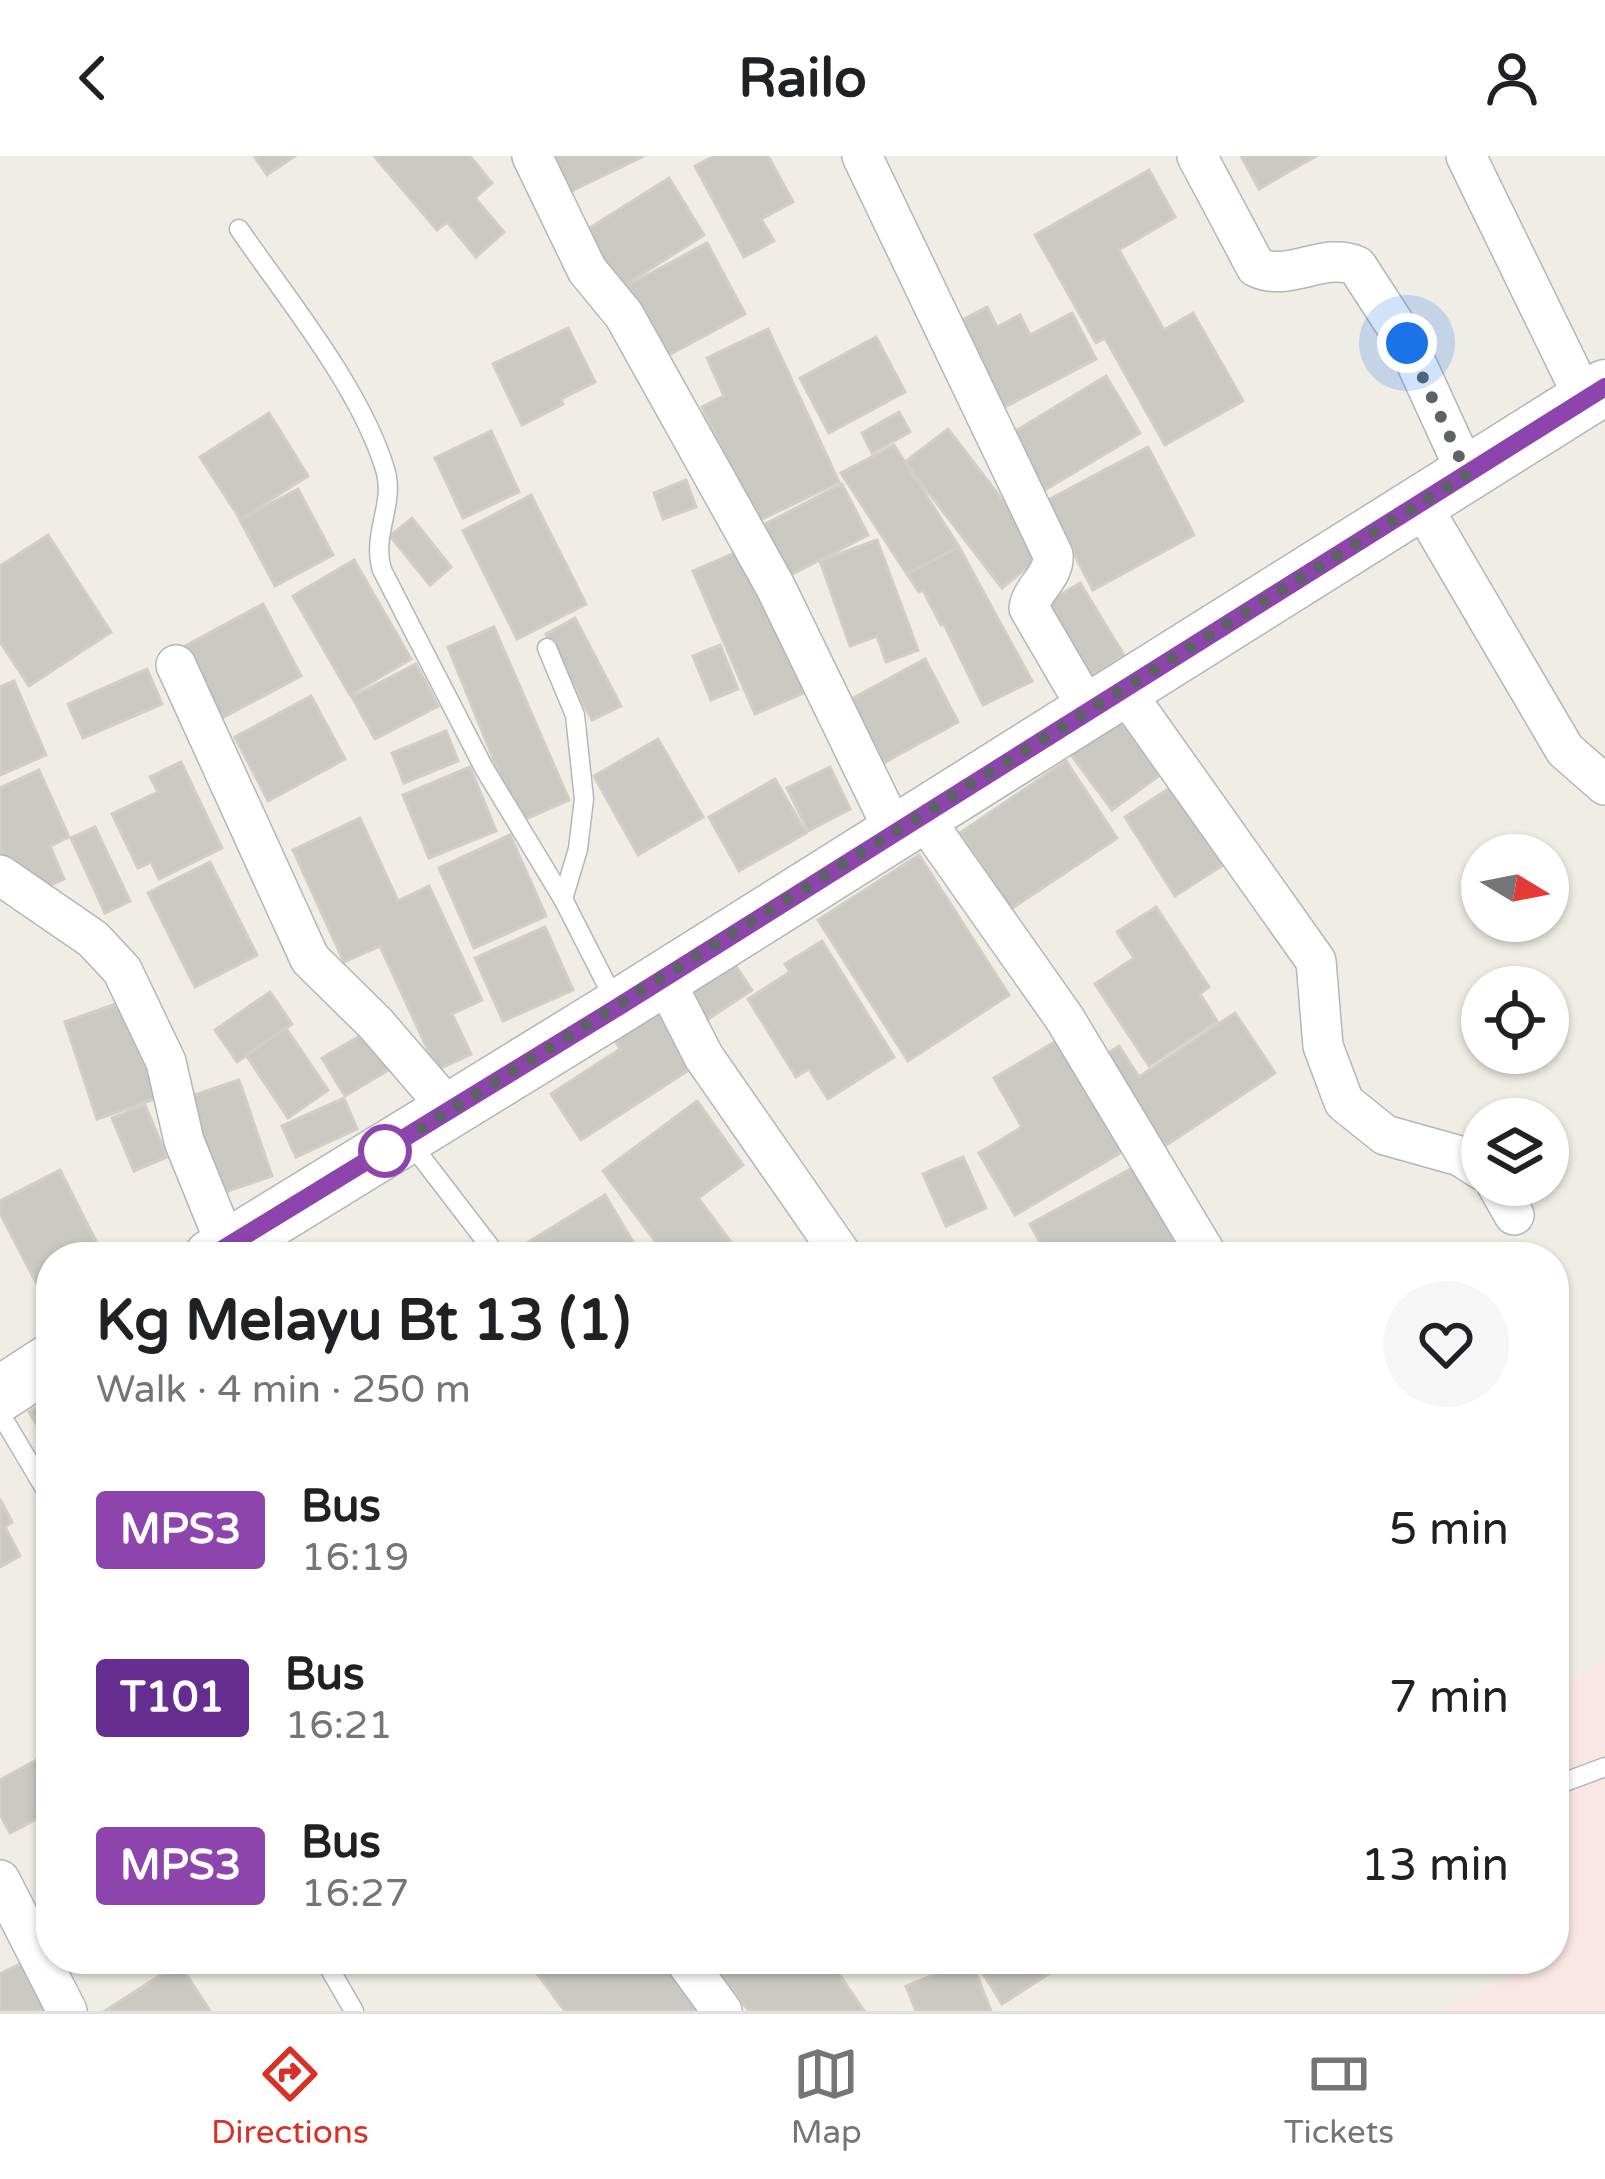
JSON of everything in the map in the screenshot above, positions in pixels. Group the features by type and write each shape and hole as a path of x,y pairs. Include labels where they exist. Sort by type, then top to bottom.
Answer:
{"main road":[{"path":"235,1242 664,979 1595,393"},
{"path":"0,1394 36,1370"}],"street":[{"path":"532,156 587,270 624,315 908,825 1065,1019 1199,1242"},
{"path":"862,156 1053,555 1054,566 1030,599 1029,608 1316,961 1323,1046 1344,1102 1385,1136 1461,1157"},
{"path":"1197,156 1256,267 1280,273 1333,261 1357,266 1407,343 1467,474"},
{"path":"1466,156 1595,393"},
{"path":"1420,503 1565,750 1605,785"},
{"path":"176,664 310,959 376,1024 428,1124"},
{"path":"0,875 93,939 122,970 166,1062 184,1141 216,1242"},
{"path":"664,979 704,1057 833,1242"},
{"path":"0,1880 36,1949"},
{"path":"49,1974 68,2011"},
{"path":"695,1974 722,2011"}],"lane":[{"path":"238,229 343,380 386,471 389,494 377,538 382,570 484,768 563,899 618,1007"},
{"path":"547,648 575,715 584,799 578,850 563,899"},
{"path":"428,1124 490,1242"},
{"path":"0,1413 36,1474"},
{"path":"1569,1781 1605,1768"},
{"path":"333,1974 354,2011"}],"shaded area":[{"path":"1605,1661 1605,2011 1443,2011 1515,1974 1569,1974 1569,1683"}],"building":[{"path":"254,156 295,156 267,175"},
{"path":"374,156 470,156 492,183 475,198 504,232 476,257 447,222 437,230"},
{"path":"540,156 644,156 559,197"},
{"path":"714,156 768,156 793,202 761,219 774,241 744,257 695,166"},
{"path":"1241,156 1316,156 1259,189"},
{"path":"1149,170 1175,217 1119,250 1164,330 1193,313 1243,401 1165,445 1105,338 1096,343 1035,235"},
{"path":"669,178 704,235 612,293 577,236"},
{"path":"707,243 745,314 665,357 627,286"},
{"path":"987,307 997,327 1020,315 1030,335 1072,313 1096,359 999,410 955,324"},
{"path":"568,328 595,382 522,425 493,364"},
{"path":"768,329 839,482 756,522 702,407 724,396 707,358"},
{"path":"876,337 905,392 829,433 800,378"},
{"path":"1106,376 1140,433 1038,494 1004,438"},
{"path":"899,412 910,432 872,453 862,433"},
{"path":"269,413 308,476 240,519 200,457"},
{"path":"948,429 1044,554 1002,588 905,462"},
{"path":"491,431 519,492 463,518 435,458"},
{"path":"894,445 959,547 907,574 841,473"},
{"path":"1148,447 1194,535 1093,590 1046,501"},
{"path":"686,480 696,507 663,519 654,493"},
{"path":"842,484 868,535 775,583 750,532"},
{"path":"298,489 333,555 275,586 240,520"},
{"path":"531,495 586,604 517,639 463,531"},
{"path":"412,518 451,567 430,585 390,536"},
{"path":"48,535 111,632 29,686 0,642 0,566"},
{"path":"877,540 918,650 886,662 877,636 850,646 820,561"},
{"path":"959,547 1032,681 983,705 944,624 907,574"},
{"path":"744,549 806,692 755,714 693,571"},
{"path":"354,560 411,659 350,695 293,596"},
{"path":"1080,583 1124,655 1087,679 1042,606"},
{"path":"263,604 301,676 222,718 185,646"},
{"path":"575,618 621,706 592,720 546,634"},
{"path":"494,627 569,800 519,822 448,647"},
{"path":"720,645 738,689 711,700 693,656"},
{"path":"925,659 958,722 878,766 844,703"},
{"path":"416,664 438,706 375,739 352,697"},
{"path":"147,669 162,704 83,738 68,704"},
{"path":"14,681 46,755 0,775 0,687"},
{"path":"311,696 345,759 268,801 235,737"},
{"path":"1117,716 1160,775 1112,810 1069,752"},
{"path":"446,731 458,761 404,783 392,753"},
{"path":"658,739 703,817 638,855 594,776"},
{"path":"1066,761 1117,838 1011,909 960,833"},
{"path":"181,762 222,848 159,879 151,862 138,868 112,814 158,792 150,777"},
{"path":"470,767 496,831 429,858 403,795"},
{"path":"830,767 850,809 808,831 787,788"},
{"path":"39,770 69,837 50,846 64,879 35,892 23,866 7,874 0,858 0,788"},
{"path":"775,779 806,833 739,871 709,817"},
{"path":"1176,784 1226,863 1175,896 1125,817"},
{"path":"360,818 398,901 429,886 482,1000 452,1014 471,1054 437,1070 380,946 344,962 293,850"},
{"path":"95,827 130,901 105,913 71,838"},
{"path":"510,835 546,916 474,948 439,868"},
{"path":"919,855 1009,995 908,1061 818,920"},
{"path":"210,862 257,955 195,987 148,893"},
{"path":"1156,907 1209,987 1200,994 1217,1021 1149,1066 1095,984 1134,958 1117,932"},
{"path":"545,927 573,990 503,1021 475,958"},
{"path":"822,941 894,1057 828,1099 809,1069 796,1077 748,999 790,972 785,964"},
{"path":"729,956 752,990 705,1021 682,987"},
{"path":"270,992 292,1024 237,1062 215,1030"},
{"path":"124,1001 157,1098 97,1119 65,1022"},
{"path":"661,1006 698,1064 581,1140 551,1094 620,1049 613,1037"},
{"path":"1235,1013 1275,1073 1159,1150 1099,1059 1119,1046 1139,1077"},
{"path":"286,1028 328,1090 288,1118 246,1055"},
{"path":"370,1030 392,1068 345,1096 322,1058"},
{"path":"1063,1037 1127,1149 1015,1215 979,1153 1022,1127 994,1078"},
{"path":"239,1080 272,1176 216,1195 183,1099"},
{"path":"344,1098 357,1129 296,1157 282,1126"},
{"path":"697,1101 743,1165 698,1198 731,1242 656,1242 603,1171"},
{"path":"145,1105 167,1157 134,1171 112,1118"},
{"path":"963,1157 986,1208 946,1226 923,1174"},
{"path":"1145,1161 1188,1242 1040,1242 1030,1224"},
{"path":"60,1170 96,1242 36,1242 36,1283 0,1213 0,1201"},
{"path":"605,1195 633,1242 529,1242"},
{"path":"0,1499 12,1522 5,1527 20,1556 0,1567"},
{"path":"36,1760 36,1819 10,1833 0,1814 0,1780"},
{"path":"26,1961 50,2011 0,2011 0,1974"},
{"path":"162,1974 186,1974 210,2011 105,2011"},
{"path":"537,1974 674,1974 702,2011 565,2011"},
{"path":"720,1974 839,1974 864,2011 749,2011"},
{"path":"936,1974 976,1974 991,2011 916,2011 906,1986"},
{"path":"983,1974 1049,1974 1002,2004"}],"bus line":[{"name":"MPS3","path":"234,1242 618,1007 1605,387"}],"route":[{"path":"385,1151 1467,474 1407,343"}]}
